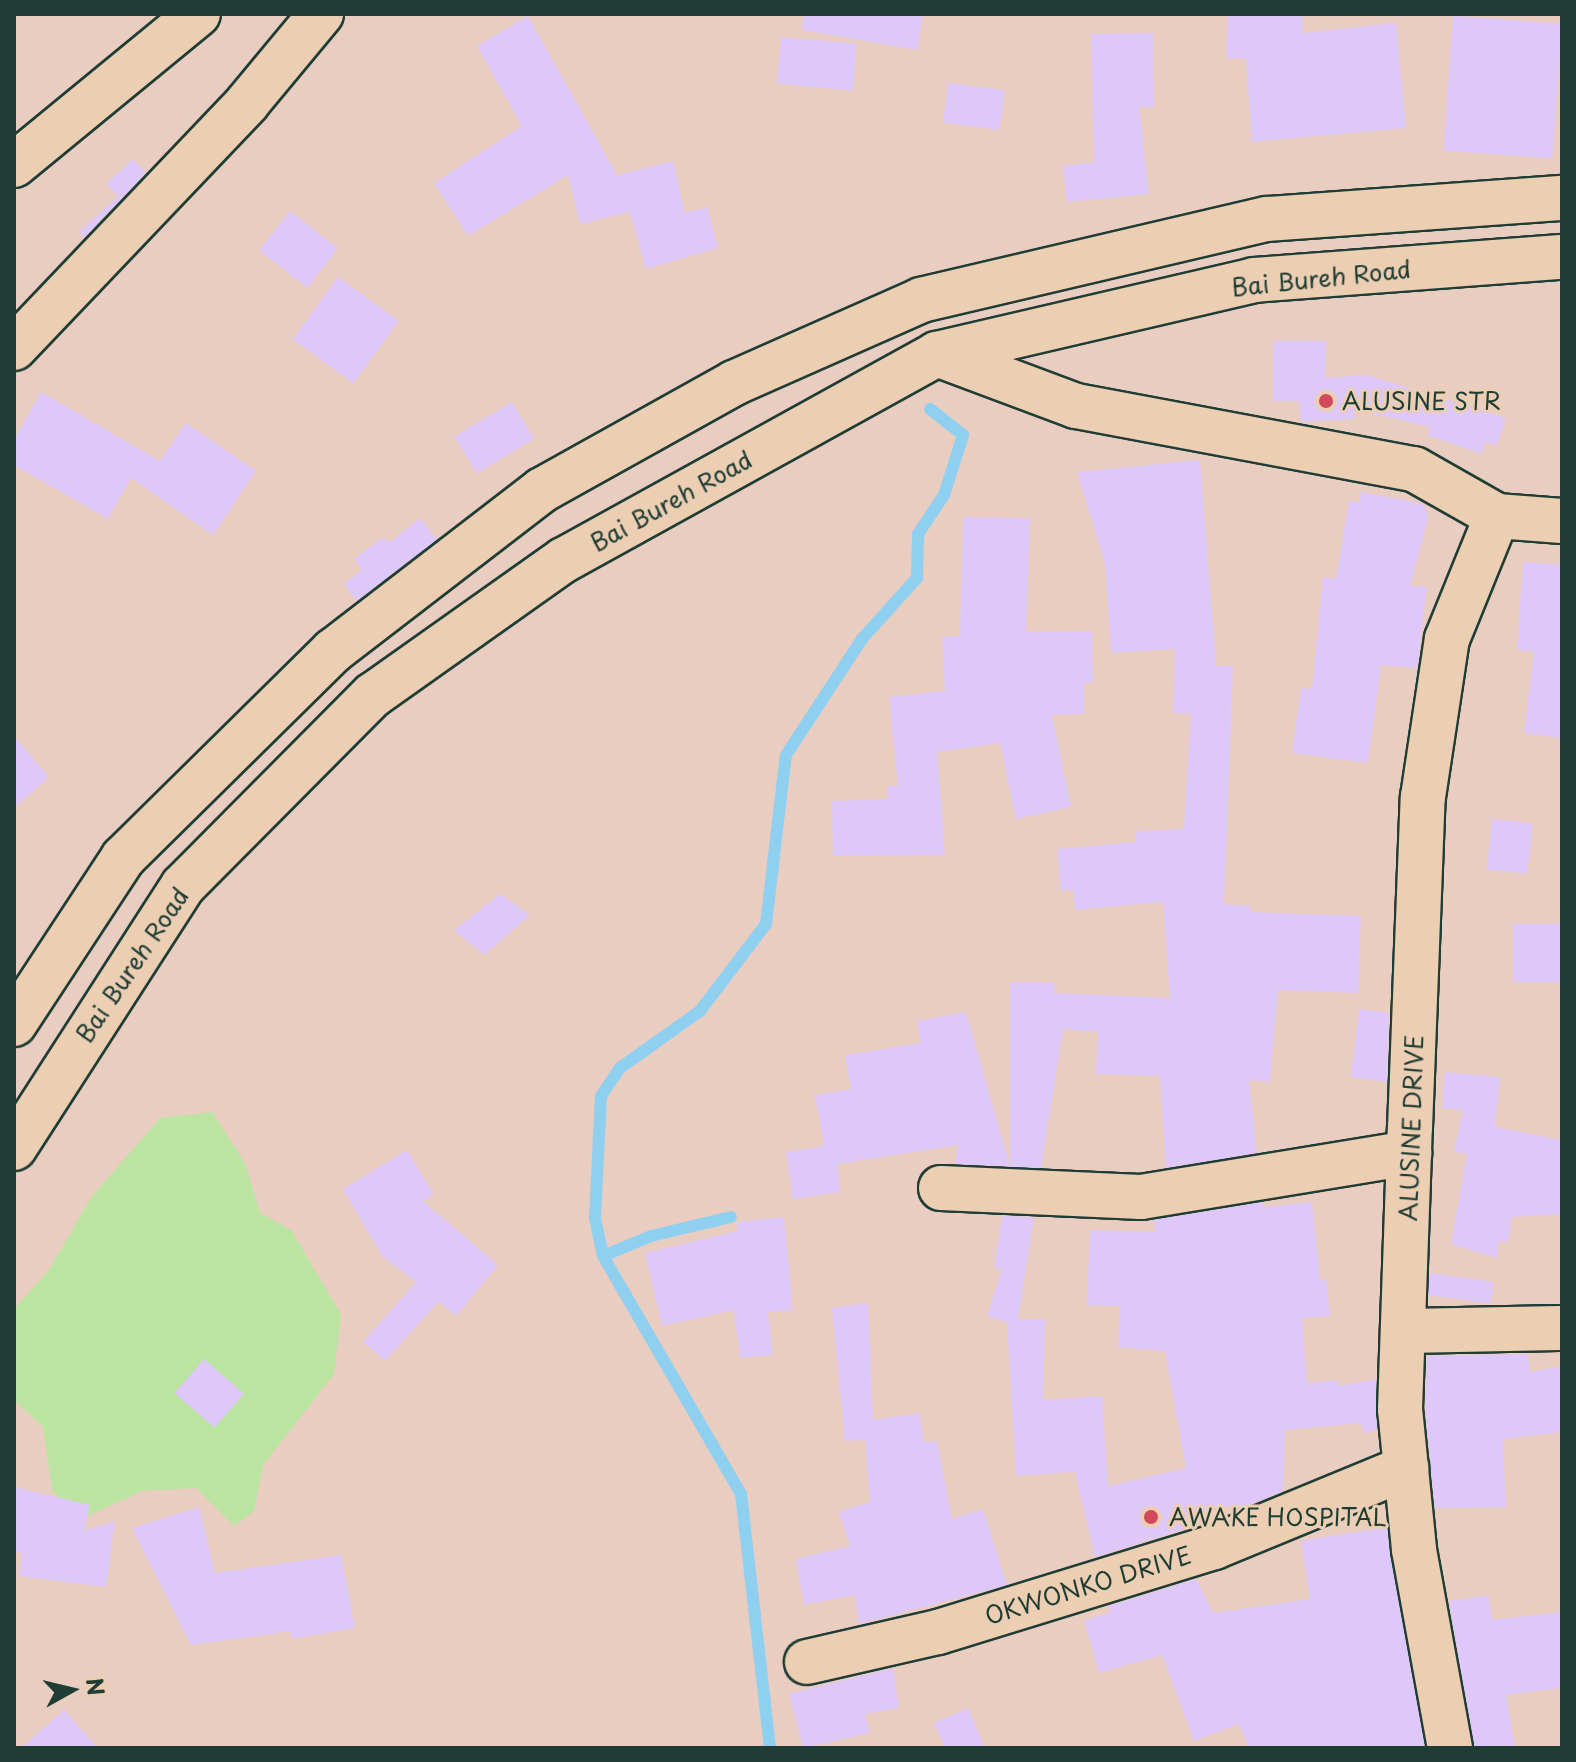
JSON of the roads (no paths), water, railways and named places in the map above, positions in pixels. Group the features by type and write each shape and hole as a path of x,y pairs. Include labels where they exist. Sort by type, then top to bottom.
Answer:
{"main road":[{"path":"14,165 198,14"},
{"path":"14,348 247,103 321,14"},
{"path":"14,1024 123,858 333,651 542,490 734,383 921,300 1267,219 1562,198"},
{"name":"Bai Bureh Road","path":"14,1148 183,886 373,695 564,560 937,354 1254,280 1562,257"},
{"path":"937,354 1076,406 1414,469 1497,516 1562,521"},
{"name":"ALUSINE DRIVE","path":"1450,1748 1414,1549 1400,1409 1409,1153 1423,797 1447,639 1497,516"},
{"path":"941,1188 1141,1197 1409,1153"},
{"path":"1403,1331 1562,1328"},
{"name":"OKWONKO DRIVE","path":"807,1662 938,1632 1214,1547 1406,1468"}],"waterway":[{"path":"770,1748 741,1494 603,1256 595,1218 601,1096 620,1068 700,1011 766,924 786,755 862,639 917,578 918,534 944,495 963,435 930,409"},
{"path":"603,1256 651,1236 731,1217"}],"place":[{"name":"ALUSINE STR","path":"1326,401"},
{"name":"AWAKE HOSPITAL","path":"1151,1517"}]}
